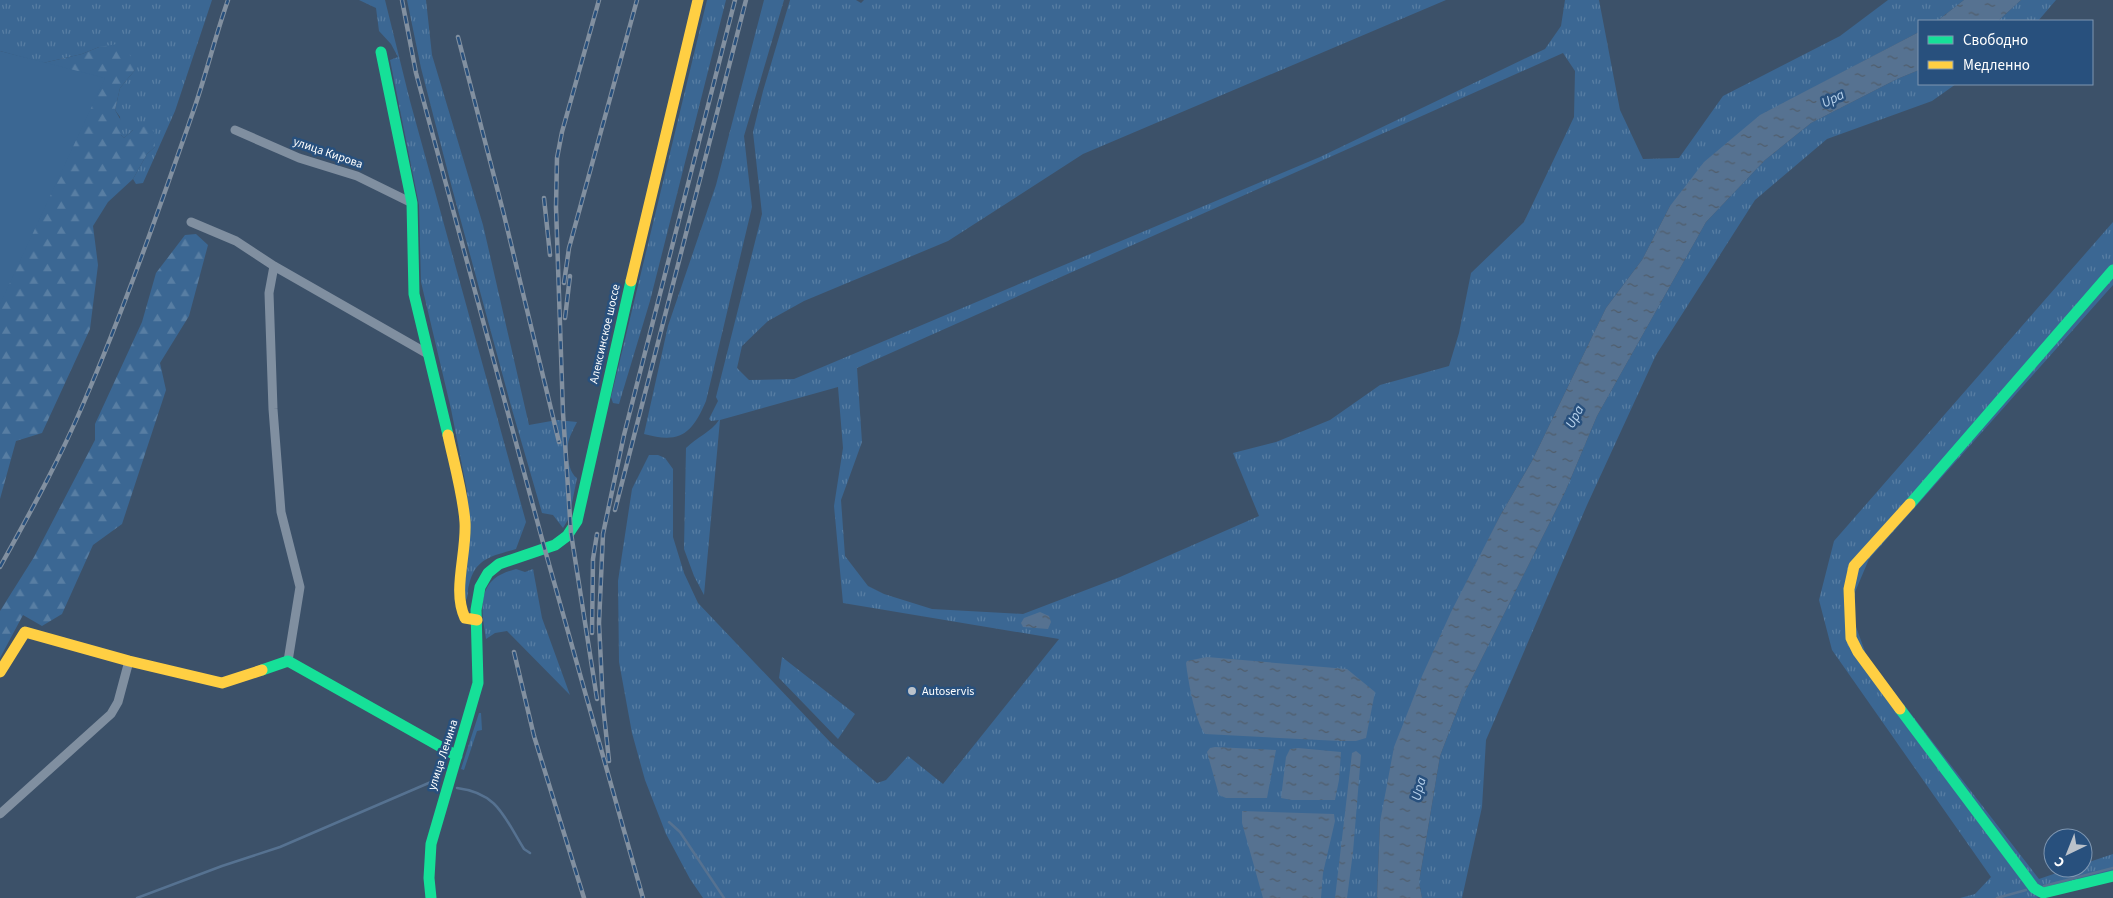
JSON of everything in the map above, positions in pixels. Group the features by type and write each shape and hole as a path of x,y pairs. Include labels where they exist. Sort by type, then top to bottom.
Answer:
{"street":[{"name":"Алексинское шоссе","path":"477,620 477,601 480,585 493,567 516,556 560,544 569,535 577,521 638,249 698,0"},
{"path":"381,52 412,203 414,294 443,407 465,521 464,556 459,582 460,608 466,618 477,620"},
{"name":"улица Кирова","path":"235,130 299,158 357,176 412,203"},
{"path":"191,222 236,241 274,266 428,354"},
{"path":"274,266 269,293 272,409 281,512 300,587 288,661"},
{"path":"2113,270 1918,496 1854,566 1849,589 1851,638 1858,652 2034,888 2042,893 2113,876"},
{"name":"улица Ленина","path":"431,898 429,878 431,844 478,683 480,664 477,620"},
{"path":"0,672 24,632 129,661 222,683 288,661 457,756"},
{"path":"0,814 111,714 118,702 129,661"}],"green space":[{"path":"0,0 212,0 175,111 143,183 136,184 133,179 147,154 155,147 133,130 124,138 121,135 120,117 115,110 120,88 135,70 99,47 82,54 43,63 0,51"},
{"path":"359,0 385,0 410,101 526,522 516,549 492,556 476,569 468,587 466,600 463,596 467,565 467,491 451,409 421,282 419,205 390,60 398,57 391,44 379,31 376,8"},
{"path":"407,0 426,0 432,55 483,225 529,425 557,420 577,422 569,438 567,453 570,468 577,478 569,518 563,528 553,515 542,513 452,188 421,68"},
{"path":"707,0 726,0 650,301 619,404 613,403 611,397"},
{"path":"764,0 784,0 744,136 752,207 706,401 690,429 683,434 667,438 644,434 668,326 716,185"},
{"path":"790,0 856,0 861,3 864,0 1446,0 1083,154 948,241 804,301 768,321 742,346 737,368 749,380 794,379 1320,157 1545,49 1561,26 1565,0 1599,0 1620,110 1643,159 1679,158 1723,96 1840,36 1888,0 1964,0 1938,20 1918,20 1918,33 1809,90 1670,206 1642,260 1606,308 1532,461 1500,516 1477,563 1380,822 1377,898 703,898 690,879 666,834 645,780 632,733 619,662 618,581 632,489 649,455 658,455 665,458 673,469 673,537 684,573 698,603 831,743 877,783 886,780 908,756 943,784 1059,639 843,603 834,506 843,448 838,387 720,420 704,595 694,576 684,549 686,448 712,428 719,420 711,421 709,419 718,401 716,397 762,214 753,132","holes":["1563,53 1575,71 1574,117 1524,222 1471,273 1459,333 1449,366 1380,385 1330,420 1276,442 1233,453 1259,516 1120,577 1023,614 932,609 884,594 868,586 845,556 841,500 862,442 857,368"]},
{"path":"2021,0 2056,0 2039,20 1999,20"},
{"path":"117,44 129,54 135,70 120,88 115,110 123,124 121,135 124,138 133,130 148,125 154,132 155,147 147,154 133,179 108,202 93,226 98,265 90,329 42,433 16,441 0,499 0,293 73,83 43,63 82,54 99,47"},
{"path":"0,51 105,78 0,304"},
{"path":"1918,70 1918,85 1955,85 1932,101 1827,139 1755,200 1656,355 1587,505 1486,740 1482,807 1462,898 1422,898 1419,882 1440,756 1462,698 1565,492 1597,416 1706,222 1765,160 1811,123 1897,79"},
{"path":"2113,222 2113,285 1869,559 1855,592 1855,624 1867,657 2039,879 2093,878 2093,861 2113,854 2113,878 2036,898 1960,898 1975,894 1991,877 1832,650 1819,600 1834,541"},
{"path":"196,234 208,245 189,316 160,363 166,390 122,524 93,545 62,614 42,626 23,615 0,658 0,611 34,557 95,440 95,424 142,322 156,273 185,235"},
{"path":"516,569 525,572 533,569 542,618 570,695 507,631 495,633 486,639 482,607 485,592 496,577"},
{"path":"782,657 855,714 838,739 779,678"},
{"path":"479,713 481,713 482,730 477,731 464,770 461,769"}],"water":[{"path":"1964,0 2021,0 1999,20 1938,20"},
{"name":"Upa","path":"1918,33 1918,70 1897,79 1811,123 1765,160 1706,222 1597,416 1565,492 1462,698 1440,756 1419,882 1422,898 1377,898 1380,822 1394,747 1422,676 1451,612 1500,516 1532,461 1606,308 1642,260 1670,206 1704,162 1760,115"},
{"path":"1040,612 1049,616 1051,622 1048,629 1023,627 1021,623 1024,618"},
{"path":"1207,657 1347,669 1375,692 1366,738 1356,741 1339,741 1205,734 1195,710 1186,663 1187,661"},
{"path":"1210,748 1276,750 1267,798 1226,798 1219,795 1207,752"},
{"path":"1290,749 1341,752 1335,800 1292,800 1281,798 1286,757"},
{"path":"1356,751 1361,755 1347,898 1335,898 1352,753"},
{"path":"1242,811 1334,814 1335,821 1323,873 1321,898 1263,898 1242,823"}],"waterway":[{"path":"137,898 222,866 280,847 431,782"},
{"path":"457,788 482,795 491,801 505,817 524,849 530,853"},
{"path":"669,822 680,832 724,898"},
{"path":"2044,886 2113,868"},
{"path":"1997,898 2026,890"}],"railway":[{"path":"0,567 65,444 114,330 193,112 228,0"},
{"path":"402,0 416,73 545,550 643,898"},
{"path":"597,699 571,533 563,413 556,207 557,158 562,132 599,0"},
{"path":"564,283 569,248 637,0"},
{"path":"609,761 603,705 599,623 603,534 624,435 735,0"},
{"path":"615,510 746,0"},
{"path":"458,37 504,215 559,442"},
{"path":"544,198 550,255"},
{"path":"565,318 570,276"},
{"path":"592,633 593,559 597,534"},
{"path":"514,652 534,736 584,898"}],"traffic: fast":[{"path":"381,52 412,203 414,294 448,435"},
{"path":"1910,504 2113,270"},
{"path":"431,898 429,878 431,844 478,683 476,610 480,587 488,573 499,564 555,545 567,536 577,521 631,281"},
{"path":"262,670 288,661 457,756"},
{"path":"1900,709 2034,888 2043,893 2113,876"}],"traffic: slow":[{"path":"631,281 698,0"},
{"path":"448,435 465,522 460,584 461,607 465,618 477,620"},
{"path":"1900,709 1858,652 1851,638 1849,589 1854,566 1910,504"},
{"path":"0,672 25,632 129,661 222,683 262,670"}],"place":[{"name":"Autoservis","path":"912,691"}]}
